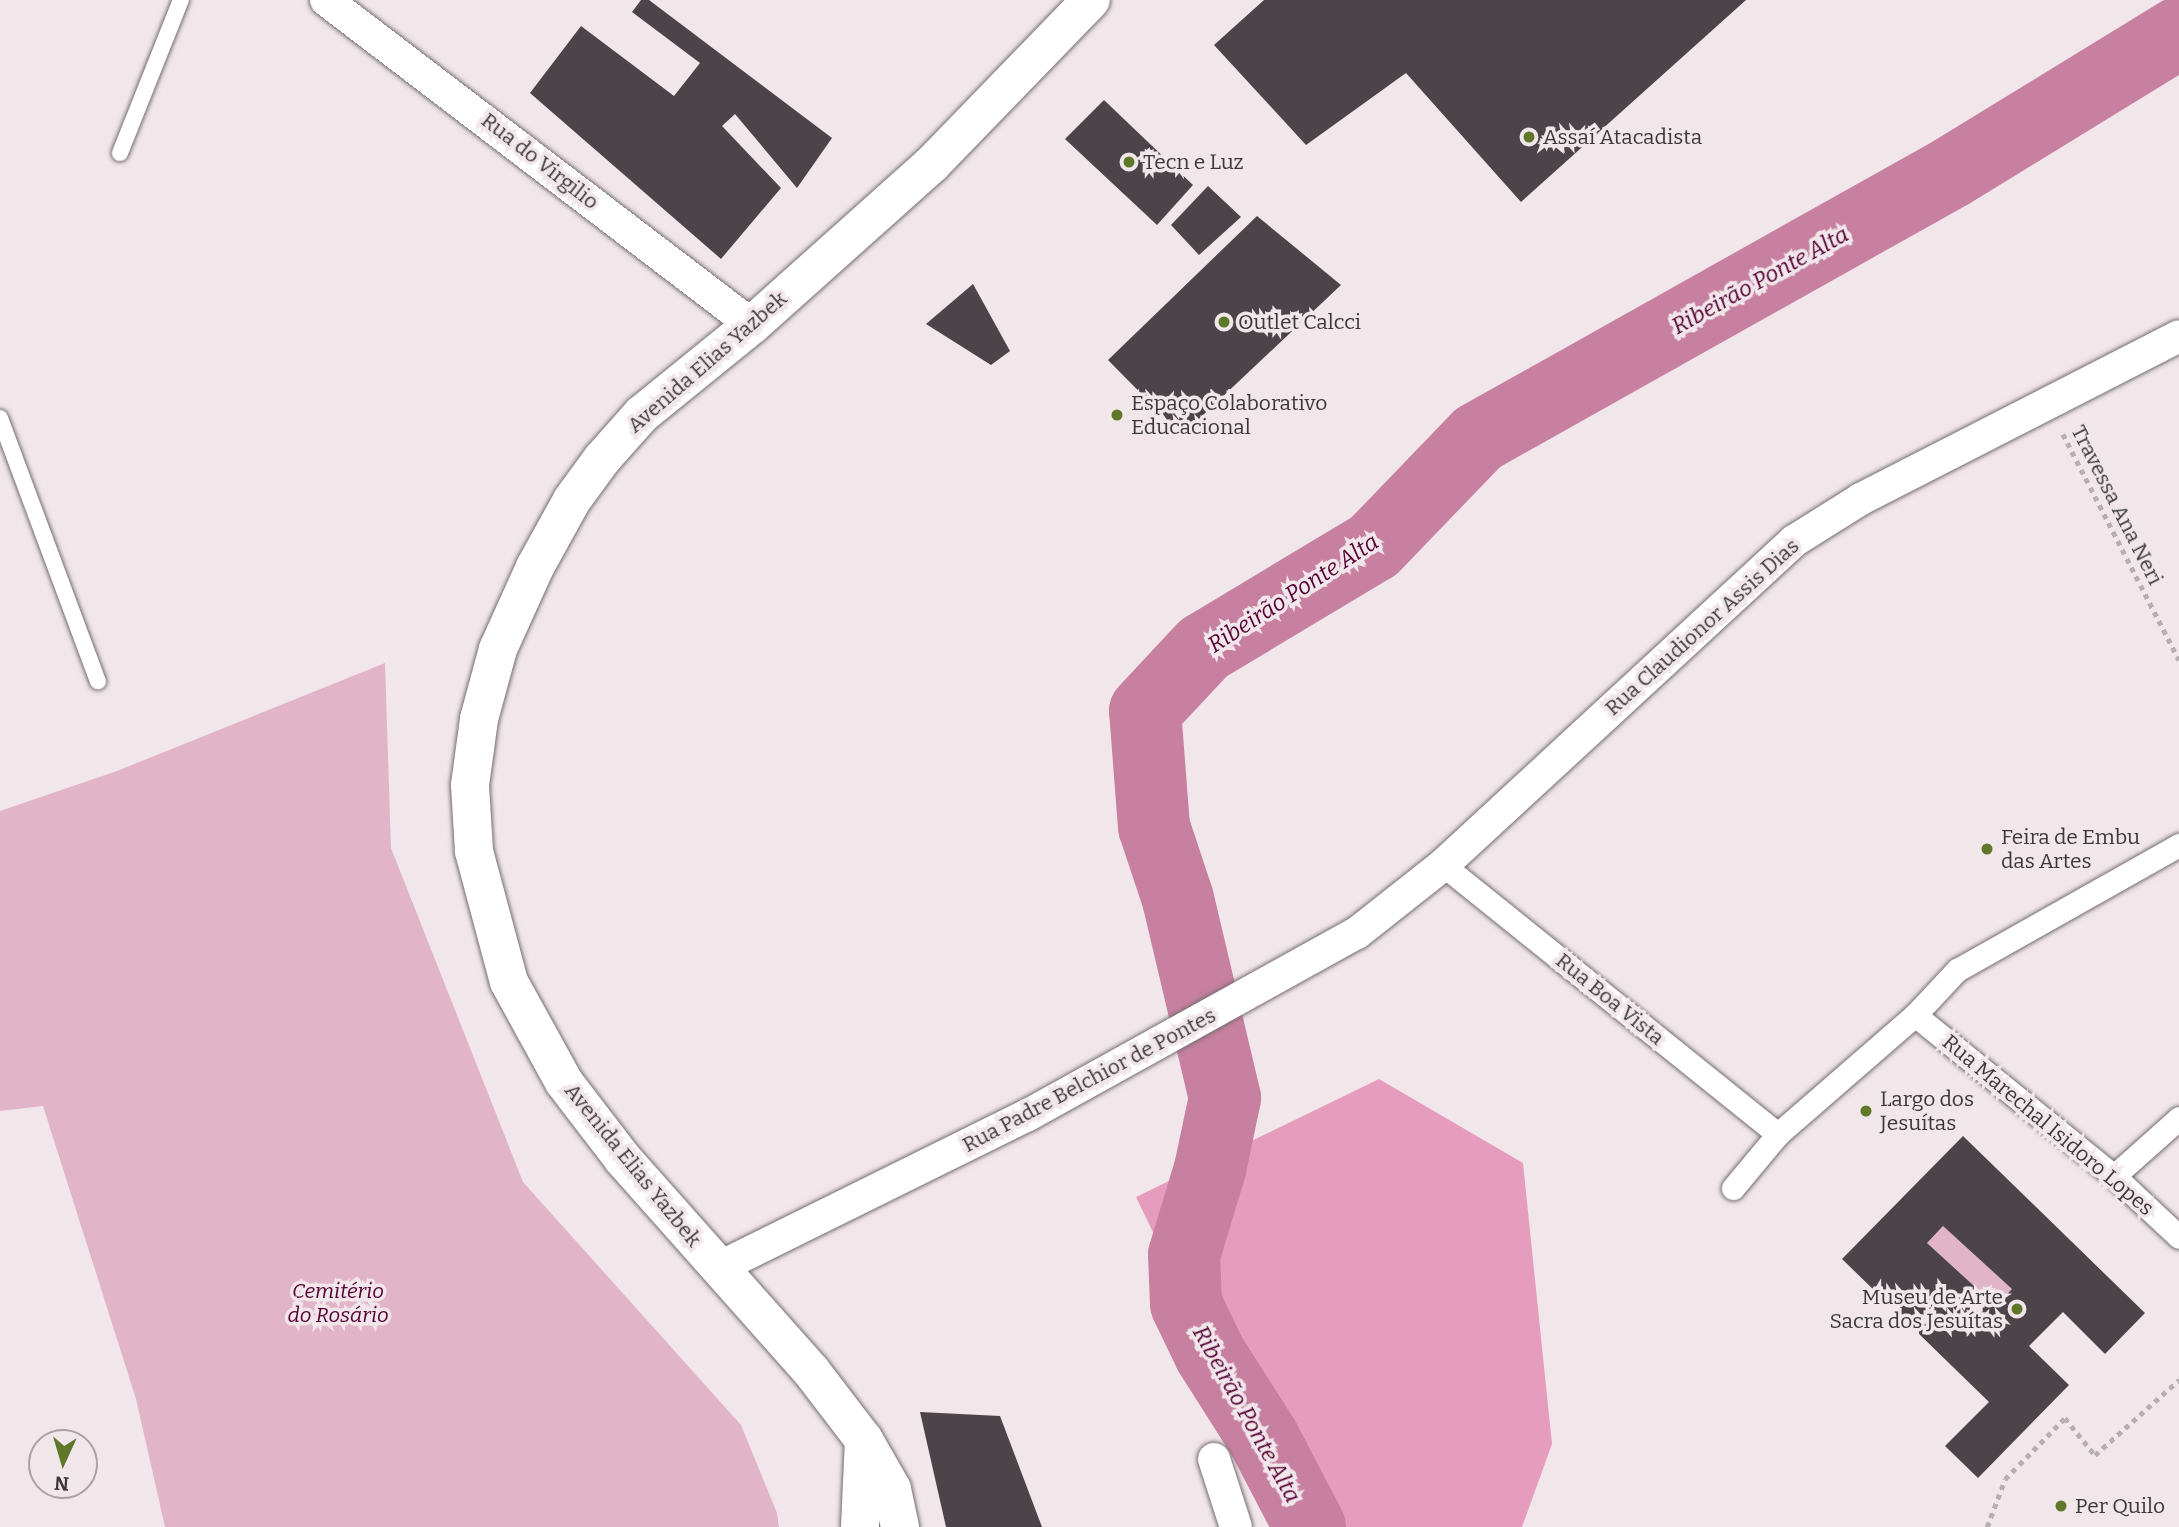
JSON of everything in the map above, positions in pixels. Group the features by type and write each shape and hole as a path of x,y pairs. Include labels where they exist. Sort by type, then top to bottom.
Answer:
{"main road":[{"name":"Avenida Elias Yazbek","path":"900,1527 892,1489 864,1440 812,1372 718,1268 564,1082 509,982 474,851 470,785 479,719 498,649 535,567 572,500 642,414 752,325 932,164 1091,0"},
{"path":"860,1527 864,1440"}],"street":[{"name":"Rua do Virgilio","path":"326,0 752,325"},
{"name":"Rua Claudionor Assis Dias","path":"1443,864 1794,541 1861,499 2046,401 2179,336"},
{"path":"1733,1188 1778,1134 1915,1015 1957,970 2179,845"},
{"name":"Rua Padre Belchior de Pontes","path":"718,1268 1162,1044 1287,975 1357,933 1443,864"},
{"name":"Rua Boa Vista","path":"1443,864 1778,1134"},
{"name":"Rua Marechal Isidoro Lopes","path":"1915,1015 2114,1176 2179,1237"},
{"path":"2114,1176 2179,1118"},
{"path":"1214,1459 1236,1527"}],"lane":[{"path":"120,153 181,0"},
{"path":"0,418 98,681"}],"path":[{"name":"Travessa Ana Neri","path":"2046,401 2179,660"},
{"path":"1987,1527 2005,1479 2065,1419 2095,1455 2179,1380"}],"green space":[{"name":"Cemitério do Rosário","path":"385,663 391,848 523,1182 741,1425 777,1513 779,1527 165,1527 136,1399 43,1106 0,1111 0,811 117,771"},
{"path":"1943,1226 2012,1289 1996,1306 1927,1243"}],"shaded area":[{"path":"1379,1079 1523,1163 1552,1444 1522,1527 1295,1527 1136,1197"}],"building":[{"path":"641,0 649,0 832,138 797,188 735,114 722,126 781,188 721,259 530,93 581,26 674,96 700,63 632,12"},
{"name":"Assaí Atacadista","path":"1264,0 1746,0 1521,202 1406,73 1306,145 1214,45"},
{"name":"Tecn e Luz","path":"1104,100 1193,185 1157,225 1065,139"},
{"path":"1208,186 1241,217 1199,255 1171,225"},
{"name":"Outlet Calcci","path":"1257,216 1341,285 1182,435 1108,360"},
{"path":"973,284 1010,351 991,365 926,324"},
{"name":"Museu de Arte Sacra dos Jesuítas","path":"1963,1136 2145,1313 2105,1354 2063,1312 2029,1346 2069,1385 1978,1478 1945,1446 1989,1402 1842,1259","holes":["1943,1226 2012,1289 1996,1306 1927,1243"]},
{"path":"920,1412 1000,1416 1042,1527 946,1527"}],"waterway":[{"name":"Ribeirão Ponte Alta","path":"1310,1527 1264,1439 1210,1354 1186,1304 1184,1255 1210,1169 1225,1098 1178,899 1154,827 1145,711 1204,648 1374,546 1478,438 1952,172 2179,33"}],"place":[{"name":"Assaí Atacadista","path":"1529,137"},
{"name":"Tecn e Luz","path":"1129,162"},
{"name":"Outlet Calcci","path":"1224,322"},
{"name":"Espaço Colaborativo Educacional","path":"1117,415"},
{"name":"Feira de Embu das Artes","path":"1987,849"},
{"name":"Largo dos Jesuítas","path":"1866,1111"},
{"name":"Museu de Arte Sacra dos Jesuítas","path":"2017,1309"},
{"name":"Per Quilo","path":"2061,1506"}]}
